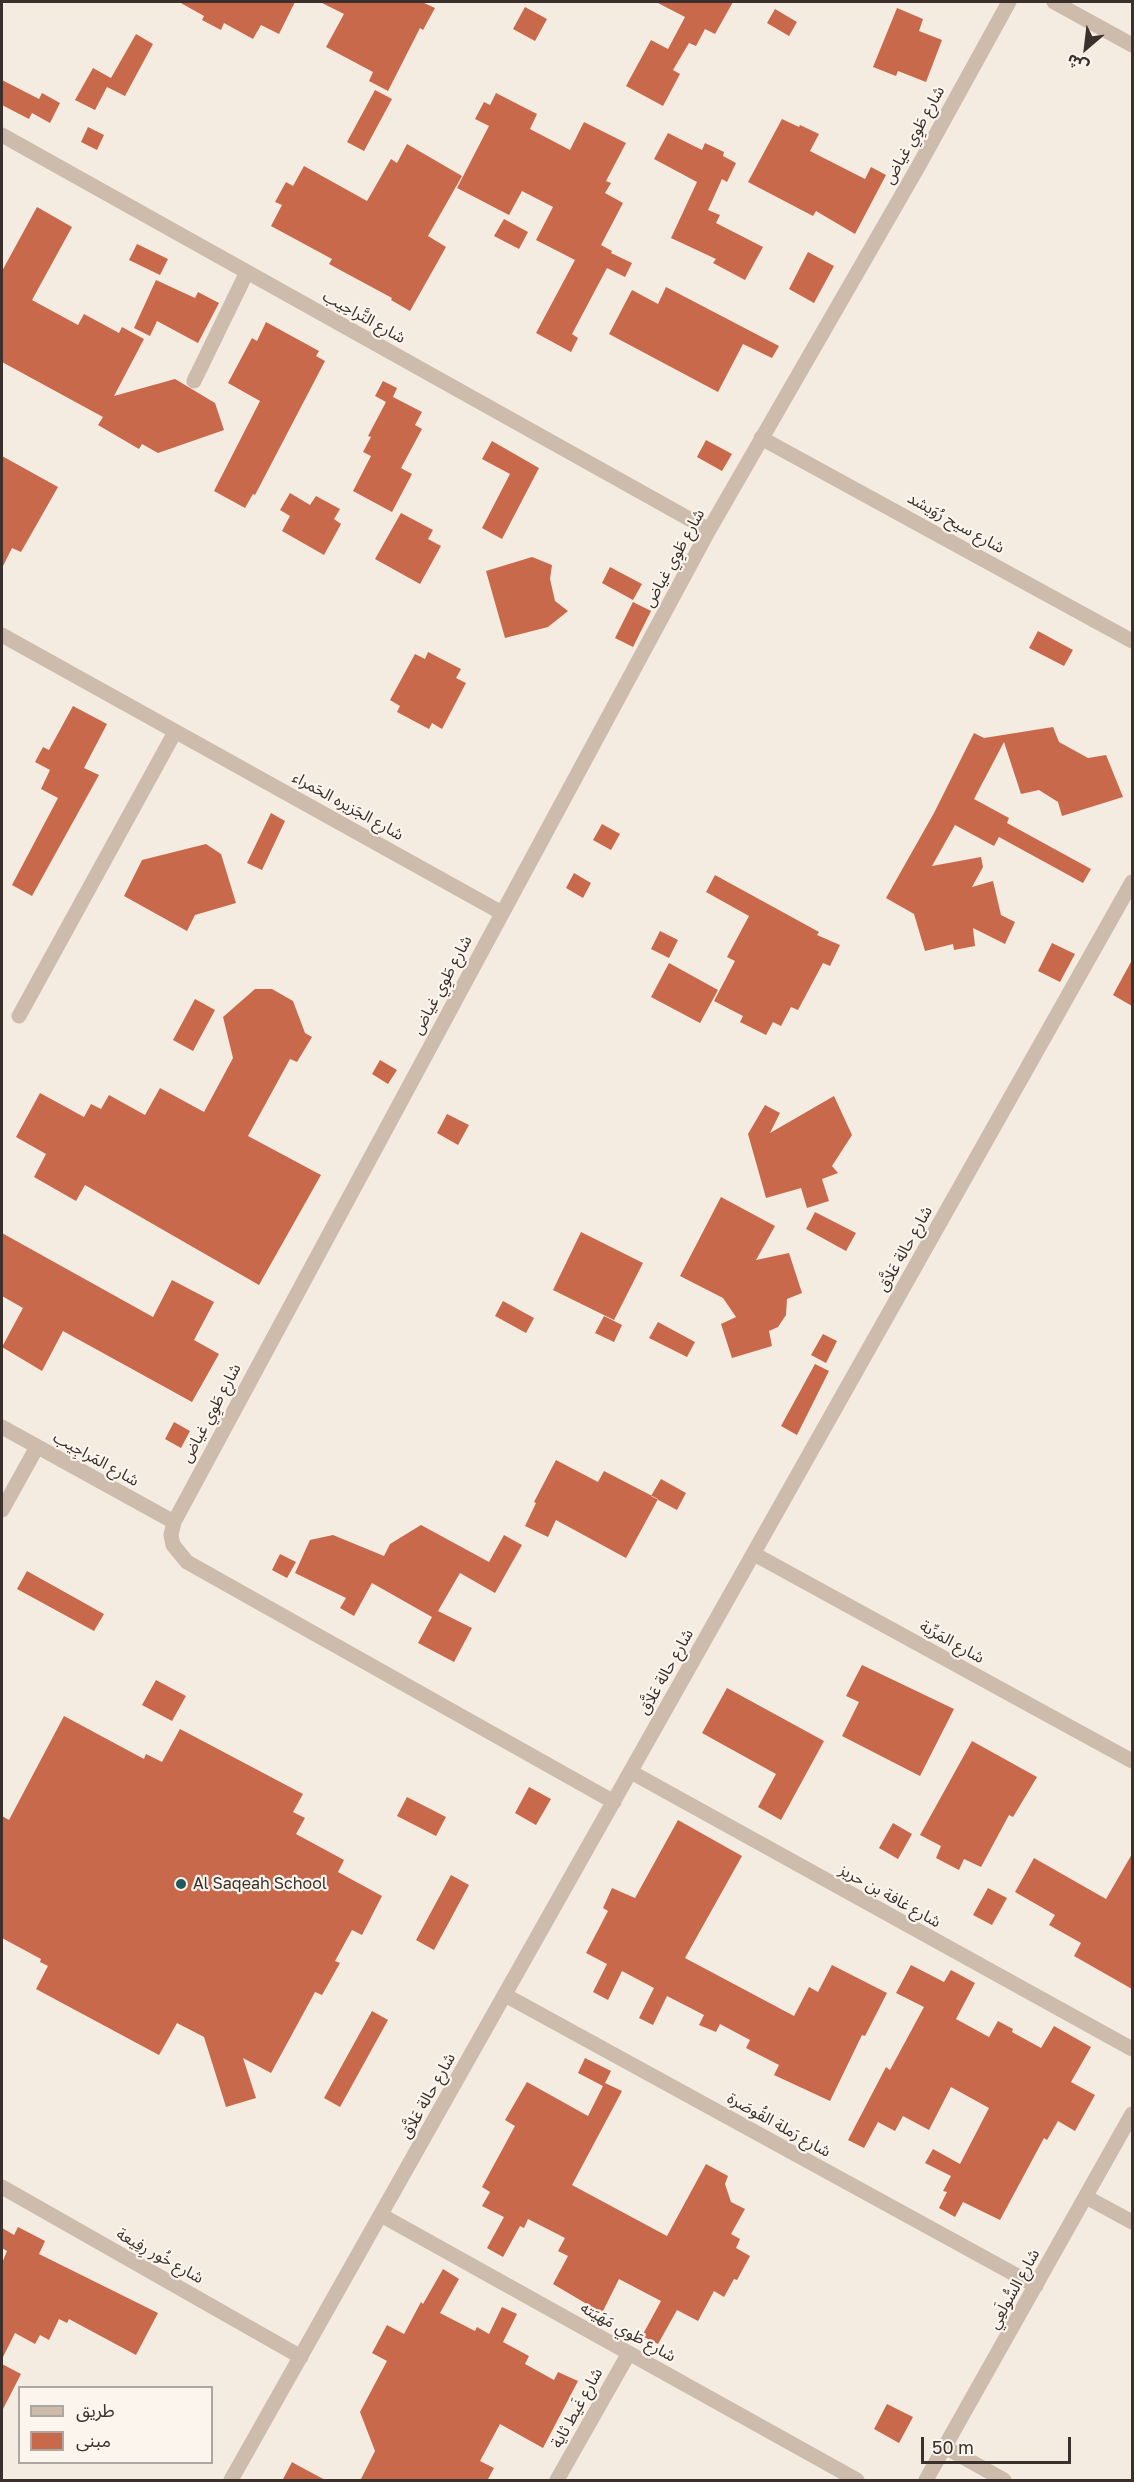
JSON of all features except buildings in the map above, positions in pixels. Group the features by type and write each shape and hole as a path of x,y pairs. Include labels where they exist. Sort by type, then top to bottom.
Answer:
{"street":[{"name":"شارع طَوِي غياض","path":"174,1522 709,530 912,177 1009,2"},
{"path":"1054,2 1132,45"},
{"name":"شارع التَّراحِيب","path":"3,139 247,272 709,530"},
{"path":"194,381 247,272"},
{"name":"شارع سيح رُوَيشد","path":"761,438 1132,641"},
{"name":"شارع الجَزيره الحَمراء","path":"2,635 502,912"},
{"path":"19,1016 175,732"},
{"name":"شارع حالة عَلاَّق","path":"231,2481 1132,882"},
{"name":"شارع المَراجِيب","path":"2,1427 174,1522"},
{"path":"2,1510 37,1447"},
{"path":"174,1522 171,1535 173,1545 187,1562 614,1802"},
{"name":"شارع المَرِّية","path":"754,1554 1132,1761"},
{"name":"شارع غافة بن حريز","path":"631,1772 1132,2049"},
{"name":"شارع رَملة القُوصَرة","path":"505,1995 1036,2286"},
{"name":"شارع السُّولَعِي","path":"926,2481 1132,2114"},
{"name":"شارع خُور رِفِيعة","path":"2,2187 301,2357"},
{"path":"1086,2197 1132,2222"},
{"name":"شارع طَوي مَهَيَته","path":"381,2215 857,2481"},
{"name":"شارع غَيط ثاية","path":"557,2481 629,2353"},
{"path":"945,2447 1004,2481"}],"place":[{"name":"Al Saqeah School","path":"181,1884"}]}
